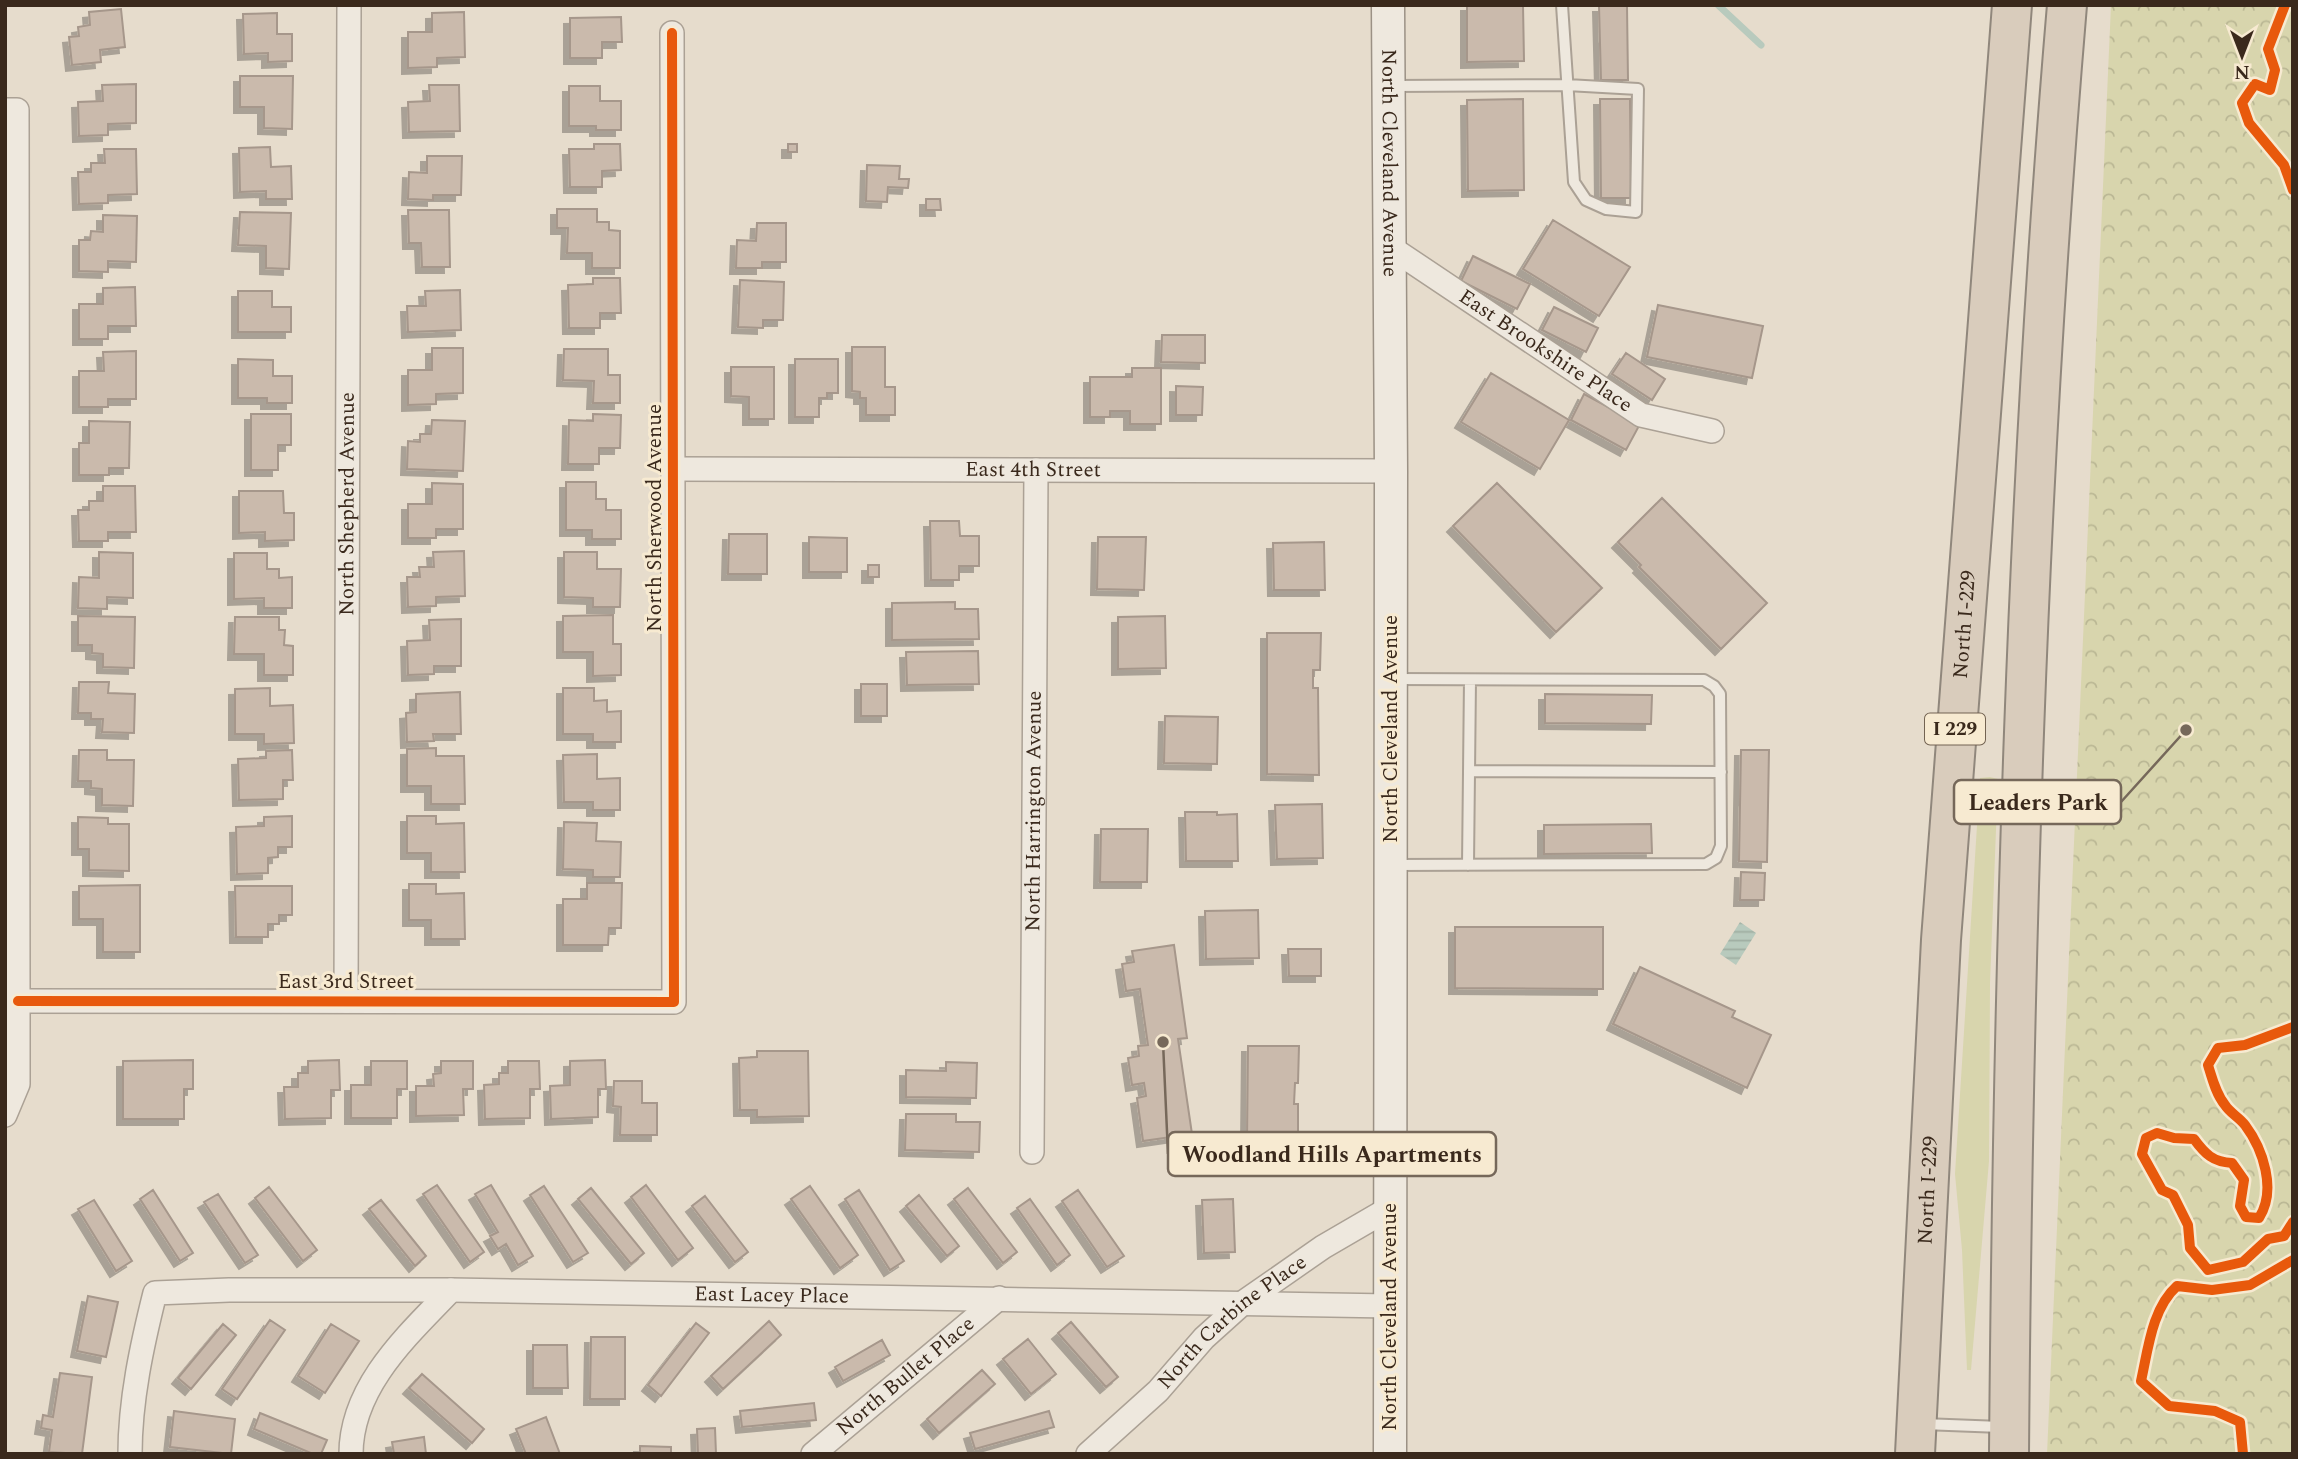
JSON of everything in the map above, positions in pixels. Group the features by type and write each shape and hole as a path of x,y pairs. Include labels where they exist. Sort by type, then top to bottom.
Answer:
{"highway":[{"name":"North I-229","path":"1916,1439 1941,940 2012,5"},
{"path":"2009,1440 2011,1171 2021,799 2051,206 2067,5"}],"street":[{"name":"North Shepherd Avenue","path":"346,1001 349,5"},
{"name":"North Cleveland Avenue","path":"1388,5 1391,471 1390,1454"},
{"name":"North Sherwood Avenue","path":"672,33 674,1002"},
{"path":"5,1115 18,1084 11,110"},
{"name":"East Brookshire Place","path":"1390,247 1641,415 1712,431"},
{"name":"East 4th Street","path":"674,469 1391,471"},
{"name":"North Harrington Avenue","path":"1032,1152 1036,470"},
{"name":"East 3rd Street","path":"18,1001 674,1002"},
{"name":"North Carbine Place","path":"1088,1454 1158,1391 1204,1338 1244,1302 1323,1247 1390,1208"},
{"name":"East Lacey Place","path":"130,1454 141,1350 155,1293 229,1290 452,1290 1390,1306"},
{"path":"351,1454 354,1423 362,1400 398,1348 452,1290"},
{"name":"North Bullet Place","path":"813,1454 999,1298"}],"lane":[{"path":"1388,86 1567,85 1638,89 1636,212 1606,209 1586,200 1574,182 1567,85 1562,5"},
{"path":"1391,679 1704,680 1720,694 1721,772 1721,846 1716,858 1706,864 1391,865"},
{"path":"1468,865 1470,680"},
{"path":"1469,771 1721,772"},
{"path":"1916,1439 2009,1440"}],"green space":[{"path":"2111,5 2293,5 2293,1454 2047,1454"},
{"path":"1980,778 1998,779 1990,983 1989,1161 1971,1370 1967,1370 1962,1250 1955,1174"}],"shaded area":[{"path":"1740,922 1756,933 1736,965 1720,954"}],"building":[{"path":"1467,5 1523,5 1524,61 1467,62"},
{"path":"1599,6 1627,6 1628,80 1601,80"},
{"path":"121,9 125,47 100,50 101,62 72,65 69,37 79,36 78,27 90,25 89,12"},
{"path":"464,12 465,57 437,58 437,67 408,68 408,32 432,32 432,13"},
{"path":"277,13 277,34 292,34 292,61 268,62 268,53 244,54 243,14"},
{"path":"621,17 622,42 602,42 602,58 570,58 570,18"},
{"path":"240,76 293,76 292,129 264,128 264,107 240,107"},
{"path":"136,84 136,123 108,124 108,135 79,136 78,102 103,101 102,85"},
{"path":"429,85 459,85 460,131 409,132 408,102 430,101"},
{"path":"569,86 600,86 600,101 621,101 621,130 569,126"},
{"path":"1523,99 1524,190 1468,191 1467,100"},
{"path":"1600,99 1630,99 1631,198 1601,198"},
{"path":"594,144 620,144 621,170 602,171 602,187 570,187 569,149 594,149"},
{"path":"788,144 797,144 797,152 788,152"},
{"path":"270,147 271,167 291,166 292,199 266,199 266,191 240,192 239,148"},
{"path":"104,149 136,149 137,194 108,195 108,203 79,204 78,172 91,172 91,163 105,163"},
{"path":"427,156 462,156 461,195 433,195 433,200 408,199 409,172 427,173"},
{"path":"867,165 900,166 899,179 909,179 908,188 888,187 887,202 866,201"},
{"path":"926,199 940,199 941,210 926,210"},
{"path":"557,209 597,209 597,222 609,222 609,230 620,231 620,268 592,268 592,253 567,253 568,228 557,228"},
{"path":"408,210 449,210 450,267 422,267 421,243 409,243"},
{"path":"240,212 291,213 289,269 266,268 266,246 238,245"},
{"path":"103,215 137,216 136,262 108,261 108,272 79,271 79,240 90,240 91,231 103,232"},
{"path":"1553,220 1630,267 1599,316 1523,269"},
{"path":"757,223 786,223 786,262 762,262 762,268 736,268 737,240 756,241"},
{"path":"1473,256 1530,284 1517,309 1461,281"},
{"path":"593,278 620,278 621,313 600,313 600,328 569,328 568,285 593,284"},
{"path":"740,280 784,282 783,320 763,320 763,328 738,327"},
{"path":"135,287 136,326 108,326 108,339 79,339 79,304 103,304 103,288"},
{"path":"460,290 461,330 408,332 407,306 426,306 425,291"},
{"path":"238,291 272,291 272,307 291,307 291,332 238,332"},
{"path":"1658,305 1763,326 1752,378 1647,357"},
{"path":"1554,307 1598,328 1586,352 1542,330"},
{"path":"1162,335 1205,335 1205,363 1161,362"},
{"path":"852,347 885,347 885,387 895,387 895,415 866,415 866,398 860,398 860,392 852,391"},
{"path":"432,348 463,348 463,393 436,394 436,404 408,405 408,370 432,370"},
{"path":"564,349 608,349 608,375 620,375 620,403 593,403 594,381 563,380"},
{"path":"136,351 136,399 108,399 108,407 79,407 79,371 104,371 103,352"},
{"path":"1626,353 1665,379 1652,400 1612,374"},
{"path":"238,359 273,360 273,376 292,376 292,403 267,403 267,398 238,398"},
{"path":"795,359 838,359 838,393 827,393 827,398 819,398 819,417 795,417"},
{"path":"731,367 774,367 774,419 749,419 749,397 731,396"},
{"path":"1132,368 1161,368 1161,424 1130,424 1130,411 1110,411 1110,417 1090,417 1090,377 1132,377"},
{"path":"1491,373 1569,420 1540,469 1461,422"},
{"path":"1176,386 1203,387 1202,415 1176,415"},
{"path":"1584,394 1640,424 1626,450 1571,420"},
{"path":"251,414 291,414 291,445 278,445 278,470 251,470"},
{"path":"593,414 621,415 620,448 599,448 599,464 568,464 569,420 593,421"},
{"path":"432,420 465,421 463,471 407,469 408,441 420,442 420,434 431,434"},
{"path":"89,421 130,422 129,468 109,468 109,475 79,475 79,443 89,443"},
{"path":"566,482 596,482 596,499 606,499 606,510 621,510 621,539 592,539 592,530 566,530"},
{"path":"432,483 463,484 463,529 436,529 436,538 408,538 408,504 432,504"},
{"path":"1497,483 1602,588 1556,632 1453,526"},
{"path":"103,486 135,486 136,532 108,532 108,541 79,541 78,510 89,510 89,501 103,501"},
{"path":"239,491 283,491 284,513 294,513 294,540 265,541 265,532 239,533"},
{"path":"1662,498 1767,603 1721,649 1639,567 1641,565 1618,542"},
{"path":"930,521 959,521 960,536 979,536 979,566 959,566 959,580 931,580"},
{"path":"729,534 767,534 767,574 728,574"},
{"path":"809,537 847,538 847,572 809,572"},
{"path":"1098,537 1146,537 1144,590 1097,589"},
{"path":"1324,542 1325,590 1274,590 1273,543"},
{"path":"464,551 465,596 436,597 436,606 408,607 407,577 420,577 419,567 434,567 433,552"},
{"path":"99,552 133,553 133,598 107,597 107,609 78,608 79,577 99,578"},
{"path":"564,552 597,552 597,569 621,569 620,607 593,607 593,598 564,597"},
{"path":"234,553 267,553 267,569 279,569 279,578 292,577 292,608 264,608 264,598 234,599"},
{"path":"868,565 879,565 879,577 868,577"},
{"path":"955,602 955,609 978,609 979,639 892,640 892,603"},
{"path":"613,615 613,644 621,644 621,675 593,676 593,652 563,652 563,616"},
{"path":"78,616 135,617 134,668 103,667 103,654 92,653 92,645 78,645"},
{"path":"1165,616 1166,668 1118,669 1118,617"},
{"path":"235,617 279,617 279,630 285,630 284,645 293,646 293,675 264,675 264,654 234,654"},
{"path":"461,619 461,666 434,666 434,674 408,675 407,641 430,640 429,620"},
{"path":"1267,633 1321,633 1320,670 1313,670 1313,688 1318,688 1319,775 1267,774"},
{"path":"978,651 979,684 907,685 906,652"},
{"path":"79,682 109,682 108,693 135,694 134,733 102,732 103,719 91,719 91,713 78,713"},
{"path":"861,684 887,684 887,716 861,716"},
{"path":"270,688 270,706 293,705 294,743 264,744 264,734 235,734 235,689"},
{"path":"563,688 594,688 594,701 607,700 607,712 621,711 621,742 593,742 593,734 563,734"},
{"path":"460,692 461,734 433,734 434,741 407,742 406,713 416,712 416,694"},
{"path":"1545,694 1652,695 1651,724 1545,723"},
{"path":"1165,716 1218,717 1217,764 1164,763"},
{"path":"436,748 436,756 464,756 465,804 431,804 431,786 407,786 407,749"},
{"path":"79,750 107,750 107,760 134,760 133,806 102,805 102,789 91,788 91,781 78,781"},
{"path":"292,750 293,780 283,780 283,799 239,800 238,759 266,758 266,751"},
{"path":"1741,750 1769,750 1767,862 1739,861"},
{"path":"597,754 597,779 620,778 620,810 593,810 593,802 564,802 563,755"},
{"path":"1322,804 1323,858 1277,859 1275,805"},
{"path":"1185,812 1237,814 1238,861 1186,861"},
{"path":"292,816 292,847 278,847 278,857 268,858 268,873 237,874 236,827 264,826 264,817"},
{"path":"407,816 436,816 436,824 464,823 465,872 431,872 431,853 407,853"},
{"path":"78,817 108,818 108,824 129,824 129,871 89,870 89,849 78,849"},
{"path":"564,822 597,823 596,841 621,842 620,877 593,877 593,870 563,869"},
{"path":"1651,824 1652,853 1544,854 1544,825"},
{"path":"1101,829 1148,829 1147,882 1100,882"},
{"path":"1741,872 1765,873 1764,900 1740,900"},
{"path":"587,883 622,883 621,928 609,928 608,945 563,945 563,899 587,899"},
{"path":"409,884 436,884 436,894 464,893 465,939 431,939 431,920 409,920"},
{"path":"140,885 140,952 103,952 103,919 79,919 79,886"},
{"path":"235,886 292,886 292,915 279,915 279,924 268,924 268,937 236,937"},
{"path":"1258,910 1259,958 1206,959 1205,911"},
{"path":"1455,927 1603,927 1603,989 1455,988"},
{"path":"1174,945 1187,1038 1178,1039 1192,1134 1143,1141 1137,1098 1146,1096 1144,1083 1132,1085 1128,1058 1139,1056 1138,1046 1148,1045 1140,989 1126,991 1122,964 1134,962 1132,951"},
{"path":"1288,949 1321,949 1321,976 1289,976"},
{"path":"1640,967 1735,1011 1732,1017 1771,1035 1747,1088 1613,1024"},
{"path":"1248,1046 1299,1046 1298,1083 1295,1083 1294,1104 1298,1104 1298,1141 1247,1140"},
{"path":"757,1051 808,1051 809,1116 757,1117 757,1110 740,1110 739,1058 757,1057"},
{"path":"193,1060 193,1089 184,1089 184,1119 123,1119 123,1061"},
{"path":"339,1060 340,1090 331,1090 331,1118 285,1119 284,1087 298,1087 298,1073 308,1073 308,1061"},
{"path":"605,1060 606,1089 598,1089 598,1117 551,1119 550,1086 570,1085 570,1061"},
{"path":"371,1061 407,1061 407,1089 397,1089 397,1118 351,1118 351,1085 371,1085"},
{"path":"441,1061 473,1061 473,1089 463,1089 464,1115 416,1116 416,1086 434,1086 433,1074 441,1073"},
{"path":"508,1061 539,1061 540,1089 530,1089 530,1118 485,1119 484,1085 499,1084 499,1073 508,1073"},
{"path":"946,1062 977,1063 976,1098 906,1097 906,1070 946,1071"},
{"path":"614,1081 642,1081 642,1103 657,1103 657,1135 620,1135 621,1107 613,1106"},
{"path":"906,1114 956,1114 956,1122 980,1122 979,1152 905,1150"},
{"path":"437,1185 484,1252 470,1262 423,1194"},
{"path":"491,1185 533,1256 518,1265 506,1244 498,1249 490,1236 498,1232 475,1194"},
{"path":"646,1185 693,1248 678,1260 631,1197"},
{"path":"544,1186 588,1253 573,1262 530,1195"},
{"path":"810,1186 858,1255 840,1268 791,1199"},
{"path":"269,1187 317,1250 303,1261 255,1198"},
{"path":"591,1188 644,1253 631,1264 578,1199"},
{"path":"968,1188 1017,1252 1003,1263 954,1199"},
{"path":"153,1190 193,1253 180,1261 140,1199"},
{"path":"859,1190 904,1261 890,1270 845,1199"},
{"path":"1078,1190 1124,1256 1107,1267 1062,1201"},
{"path":"218,1194 258,1255 245,1263 204,1202"},
{"path":"919,1195 959,1246 947,1256 906,1206"},
{"path":"705,1196 748,1252 735,1262 692,1206"},
{"path":"1030,1199 1070,1255 1057,1265 1017,1208"},
{"path":"1233,1199 1235,1252 1204,1253 1202,1200"},
{"path":"94,1200 132,1261 116,1271 78,1209"},
{"path":"381,1200 426,1256 415,1266 369,1209"},
{"path":"88,1296 118,1302 106,1357 77,1351"},
{"path":"270,1320 285,1330 237,1399 222,1389"},
{"path":"769,1321 781,1335 723,1389 711,1376"},
{"path":"1071,1322 1118,1377 1106,1387 1058,1333"},
{"path":"696,1323 709,1333 661,1396 648,1385"},
{"path":"223,1324 236,1335 191,1389 178,1378"},
{"path":"331,1324 359,1341 325,1393 298,1376"},
{"path":"591,1337 625,1337 625,1399 590,1399"},
{"path":"1028,1339 1056,1374 1031,1394 1003,1359"},
{"path":"882,1340 890,1355 843,1381 835,1367"},
{"path":"533,1345 567,1345 568,1388 533,1388"},
{"path":"982,1370 995,1384 939,1433 927,1419"},
{"path":"60,1373 92,1377 82,1454 49,1452 52,1430 41,1428 43,1415 53,1417"},
{"path":"422,1374 484,1429 472,1443 409,1388"},
{"path":"814,1403 816,1420 742,1427 740,1411"},
{"path":"174,1411 235,1419 231,1454 170,1447"},
{"path":"1049,1411 1054,1427 975,1449 970,1433"},
{"path":"260,1413 327,1440 321,1454 313,1454 254,1429"},
{"path":"546,1417 560,1454 526,1454 516,1429"},
{"path":"715,1428 716,1454 698,1454 697,1429"},
{"path":"424,1437 426,1454 394,1454 392,1442"},
{"path":"640,1446 671,1447 671,1454 640,1454"}],"waterway":[{"path":"1718,5 1761,45"}],"cycle path":[{"path":"2285,5 2268,49 2275,70 2270,90 2255,84 2242,103 2249,123 2284,165 2293,190"},
{"path":"18,1001 674,1002 672,33"},
{"path":"2293,1027 2245,1045 2218,1048 2208,1065 2222,1101 2245,1125 2262,1158 2266,1170 2267,1195 2259,1218 2246,1217 2240,1206 2244,1180 2232,1163 2210,1156 2194,1139 2174,1138 2157,1133 2146,1138 2142,1154 2162,1190 2173,1195 2188,1225 2190,1248 2208,1270 2243,1262 2268,1239 2284,1236 2293,1222"},
{"path":"2243,1454 2240,1422 2215,1411 2169,1406 2141,1381 2149,1343 2156,1318 2177,1286 2212,1290 2250,1285 2293,1260"}],"place":[{"name":"Leaders Park","path":"2186,730"},
{"name":"Woodland Hills Apartments","path":"1163,1042"}]}
